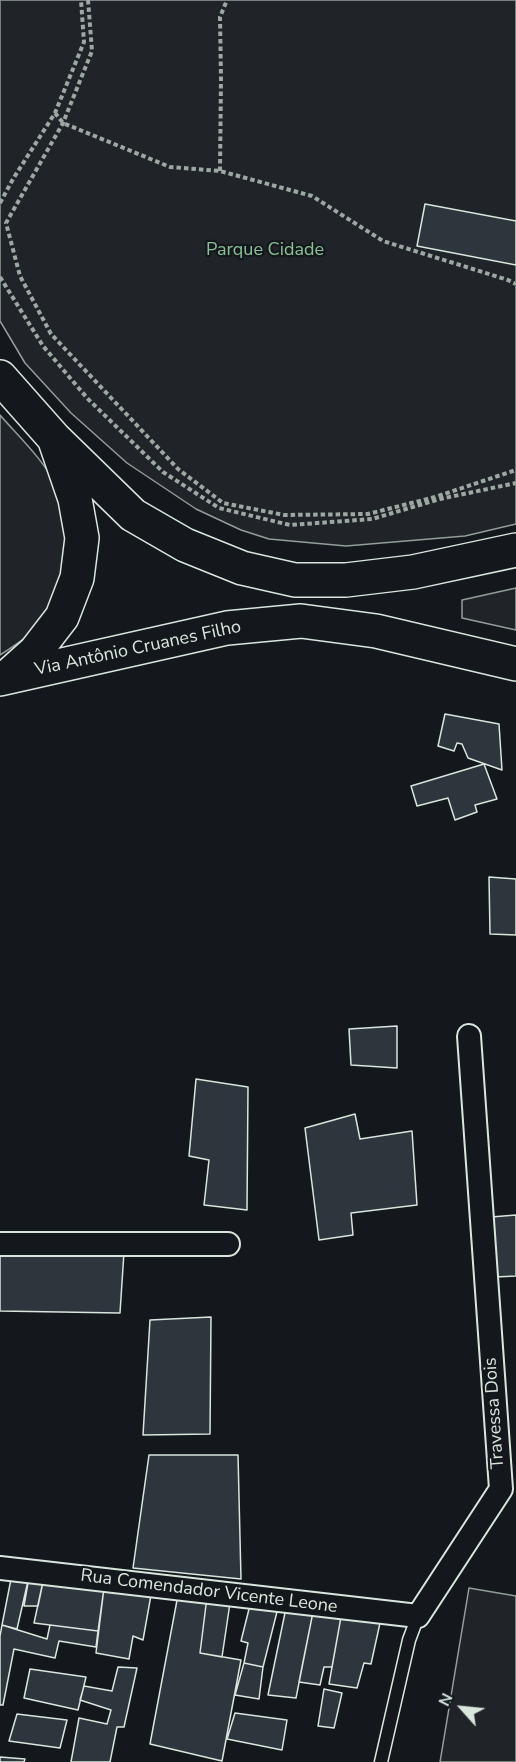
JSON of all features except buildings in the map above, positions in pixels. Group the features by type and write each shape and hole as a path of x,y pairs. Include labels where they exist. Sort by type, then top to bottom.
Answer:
{"main road":[{"path":"0,377 54,438 133,515 185,545 242,568 295,580 346,580 413,572 516,550"},
{"path":"4,678 35,652 62,617 77,578 82,538 75,499 54,438"},
{"name":"Via Antônio Cruanes Filho","path":"4,678 226,628 301,621 376,631 516,663"}],"street":[{"name":"Travessa Dois","path":"418,1616 501,1489 469,1036"},
{"path":"0,1244 228,1244"},
{"name":"Rua Comendador Vicente Leone","path":"0,1568 418,1616"}],"lane":[{"name":"Travessa Dois","path":"381,1762 409,1640 418,1616"}],"path":[{"path":"0,203 55,113 84,42 81,0"},
{"path":"88,0 92,51 63,123 6,224 20,276 51,334 178,469 223,503 284,515 368,514 435,497 516,470"},
{"path":"220,171 222,79 220,17 227,0"},
{"path":"55,113 63,123 170,167 220,171 312,196 383,241 516,284"},
{"path":"0,277 43,346 88,399 163,471 219,508 290,525 372,519 440,499 516,483"}],"green space":[{"name":"Parque Cidade","path":"0,0 516,0 516,524 465,536 346,546 269,539 241,530 196,509 127,463 71,413 25,363 0,321"},
{"path":"0,415 54,480 68,521 69,551 63,582 51,610 35,629 0,655"},
{"path":"516,588 516,630 462,618 462,600"},
{"path":"469,1588 516,1596 516,1762 440,1762"}]}
